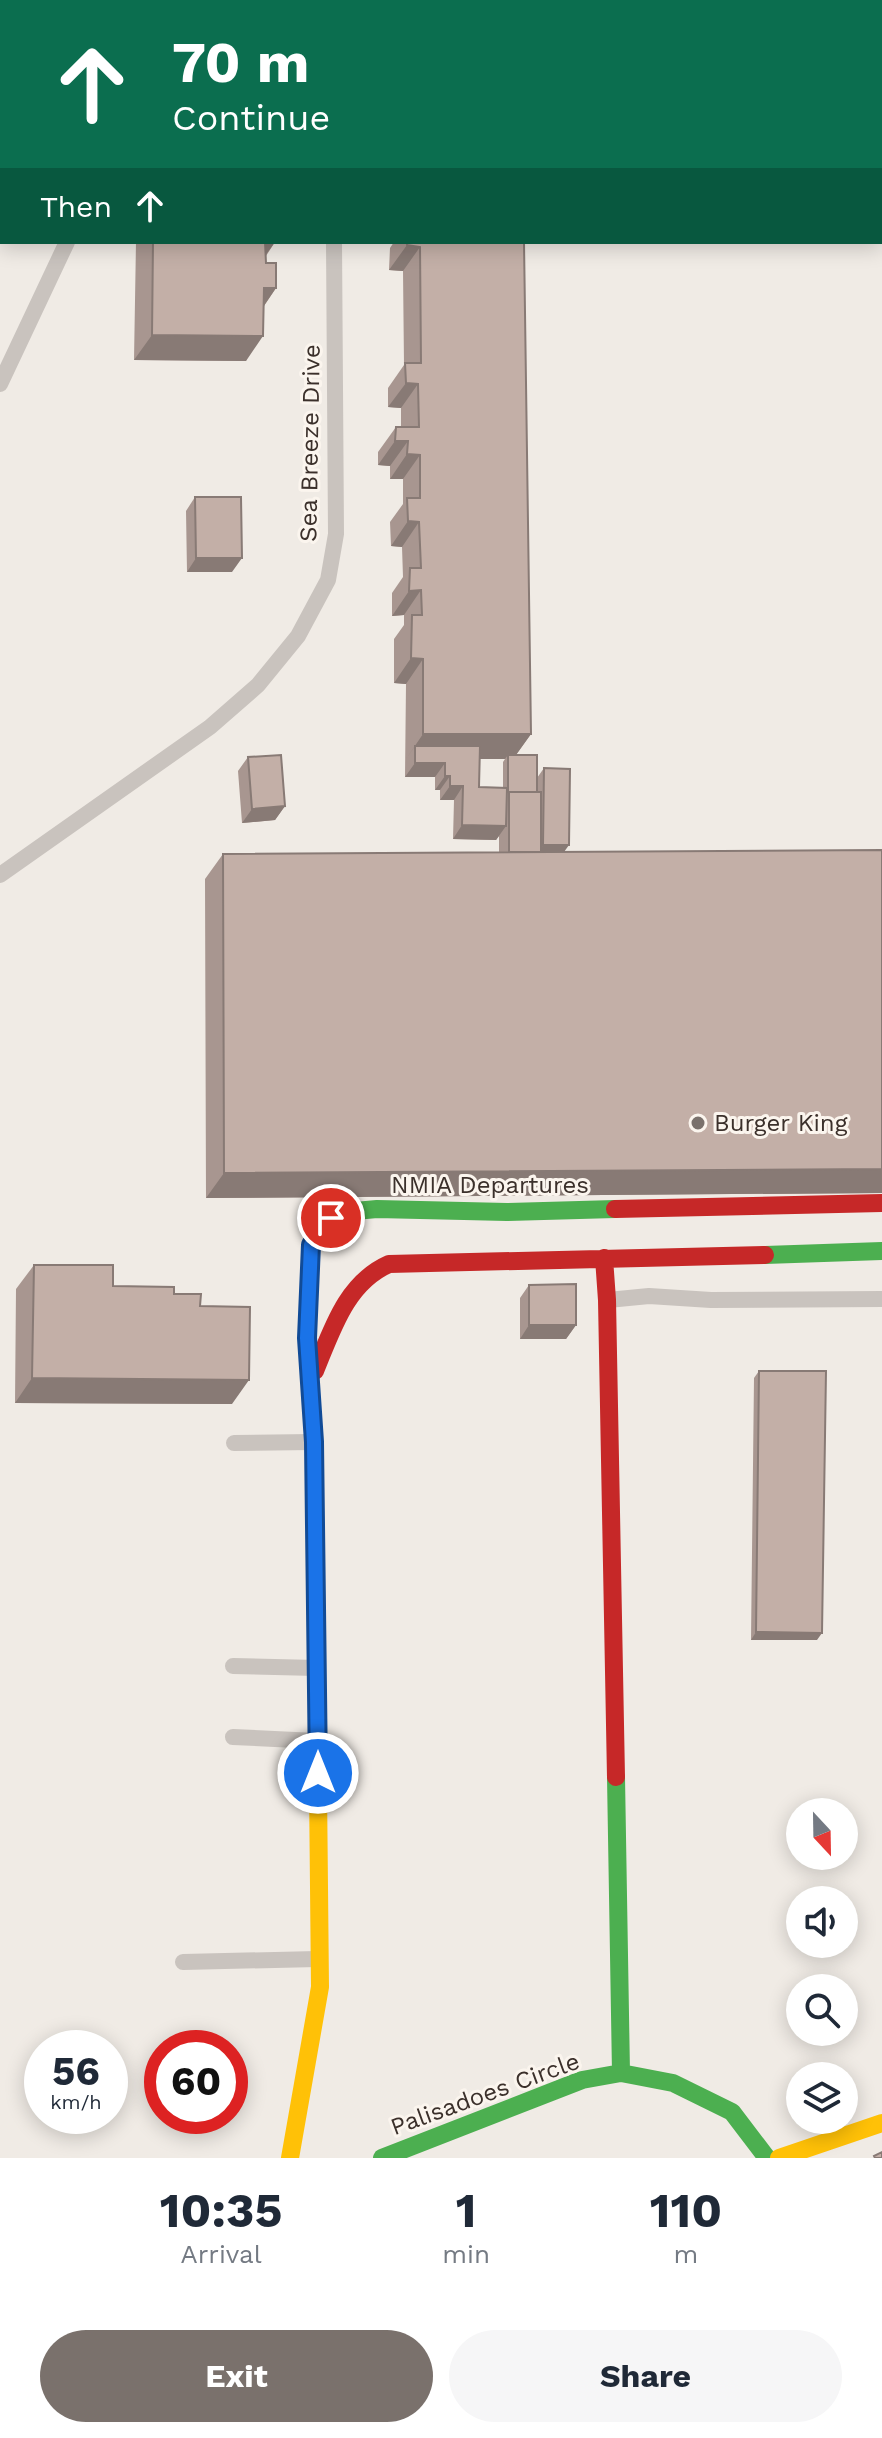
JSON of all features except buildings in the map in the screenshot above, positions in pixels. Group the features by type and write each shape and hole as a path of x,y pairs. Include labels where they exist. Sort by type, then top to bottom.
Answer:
{"main road":[{"name":"NMIA Departures","path":"290,2158 320,1987 314,1436 307,1338 311,1245 320,1228 344,1212 377,1209 507,1212 882,1203"},
{"path":"311,1381 334,1322 344,1305 365,1279 386,1265 882,1251"},
{"path":"604,1258 621,2073"},
{"name":"Palisadoes Circle","path":"382,2158 582,2080 621,2073 673,2083 732,2112 767,2158"},
{"path":"779,2158 882,2123"}],"lane":[{"path":"0,384 66,244"},
{"name":"Sea Breeze Drive","path":"0,875 210,727 258,685 298,636 328,580 336,534 334,244"},
{"path":"607,1300 649,1296 711,1300 882,1299"},
{"path":"234,1443 314,1436"},
{"path":"233,1666 318,1668"},
{"path":"233,1737 318,1741"},
{"path":"183,1962 319,1959"}],"traffic: fast":[{"path":"316,1587 314,1442 307,1338 311,1245 320,1228 344,1212 377,1209 507,1212 615,1209"},
{"path":"765,1255 882,1251"},
{"path":"616,1777 621,2073"},
{"path":"382,2158 582,2080 621,2073 673,2083 732,2112 767,2158"}],"traffic: slow":[{"path":"290,2158 320,1987 316,1587"},
{"path":"779,2158 882,2123"}],"traffic: jam":[{"path":"615,1209 882,1203"},
{"path":"315,1371 351,1295 374,1272 389,1264 765,1255"},
{"path":"604,1258 616,1777"}],"place":[{"name":"Burger King","path":"698,1123"}],"route":[{"path":"318,1773 314,1442 307,1338 311,1245 320,1228 331,1218"}]}
